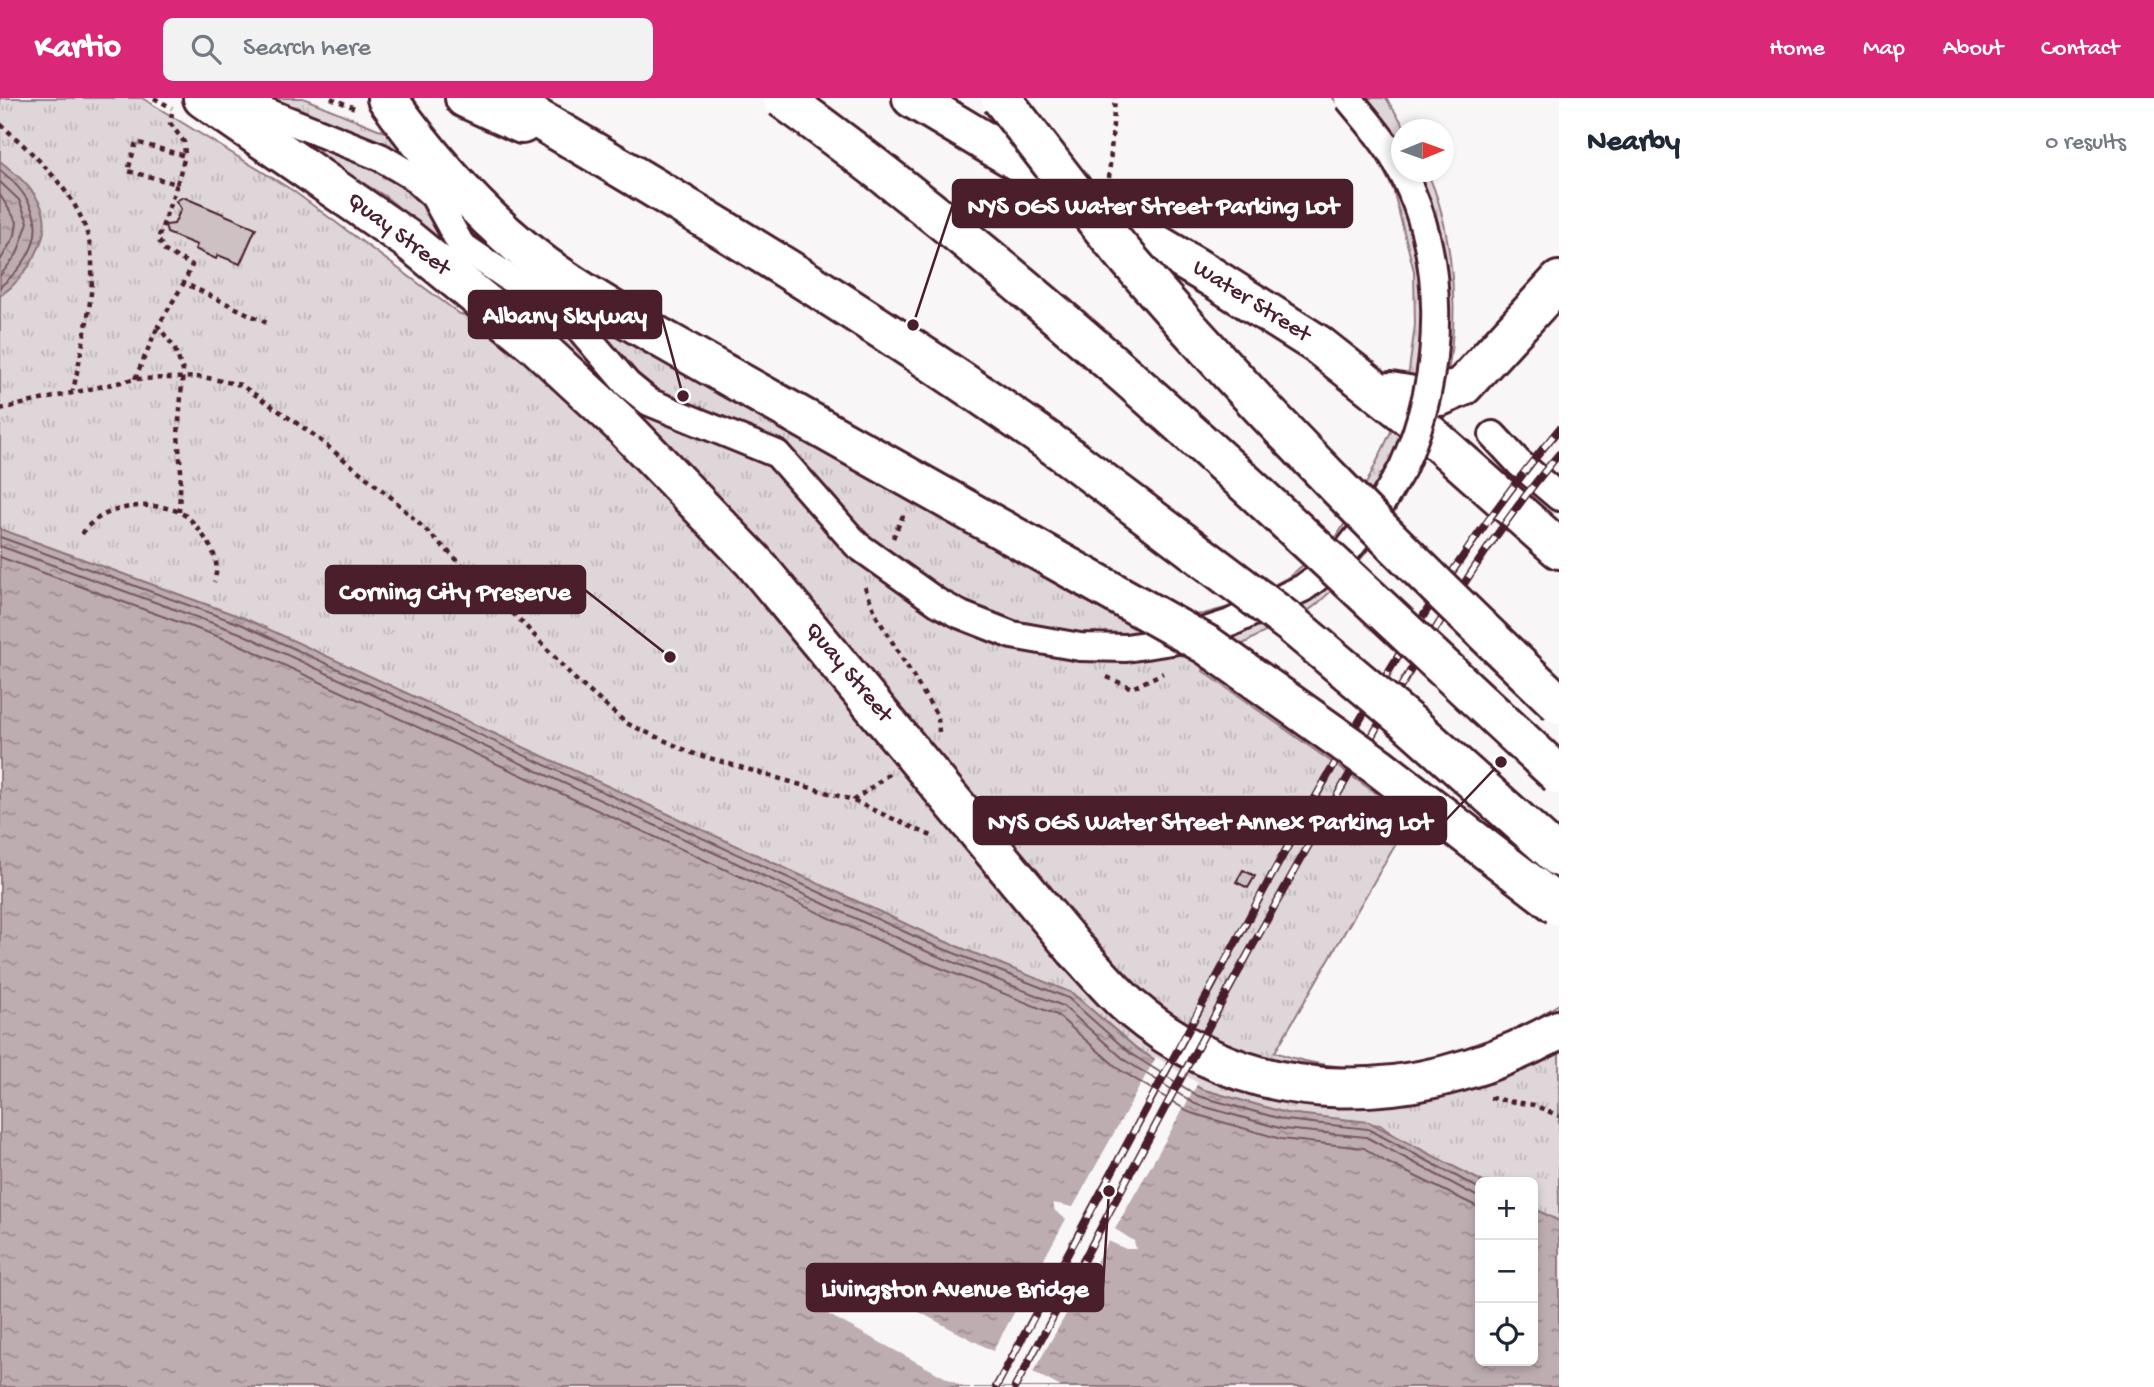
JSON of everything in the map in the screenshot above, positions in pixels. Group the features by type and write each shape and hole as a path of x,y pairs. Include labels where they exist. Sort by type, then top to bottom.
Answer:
{"main road":[{"path":"387,98 479,210 562,279 641,327 1207,645 1379,767 1559,906"},
{"path":"465,98 648,183"},
{"path":"502,98 648,183 870,320 1059,449 1290,623 1409,723 1559,857"},
{"path":"782,98 850,147 988,257 1102,355 1559,775"},
{"name":"Water Street","path":"912,98 1268,312 1363,378 1559,549"},
{"path":"1001,98 1127,258 1221,365 1338,488 1559,704"},
{"name":"Quay Street","path":"187,107 407,239 536,345 621,424 753,561 1075,949 1115,993 1147,1020 1184,1044 1243,1070 1274,1080 1329,1088 1395,1086 1440,1078 1489,1063 1547,1036"},
{"path":"1363,378 1383,390 1413,398 1440,396 1463,386 1559,281"}],"street":[{"path":"232,98 380,158 412,176 434,197 461,245 575,323 628,384 649,402 777,454 857,545 937,602 961,615 1012,635 1080,647 1147,646 1230,623 1321,576 1358,540 1402,469 1421,419 1432,365 1435,317 1432,275 1420,220 1392,155 1348,98"},
{"path":"1493,435 1519,463 1559,497"}],"path":[{"path":"154,98 187,107"},
{"path":"1109,179 1115,98"},
{"path":"135,379 158,326 192,265 165,251 158,239 185,156 184,142 169,121 187,107"},
{"path":"0,124 59,179 85,221 90,236 92,293 73,391"},
{"path":"177,184 128,171 136,142 185,156"},
{"path":"184,283 267,323"},
{"path":"158,326 180,359 183,378 178,435 181,489 179,512"},
{"path":"0,409 135,379 213,377 241,385 311,433 392,498 519,619 599,702 626,723 692,753 853,801 908,823 948,845"},
{"path":"82,534 88,525 99,518 124,508 151,506 179,512 191,520 214,554 218,566 214,582"},
{"path":"857,545 856,564 877,617 938,717 941,731 933,738"},
{"path":"853,801 892,771"},
{"path":"1482,1098 1534,1105 1559,1116"}],"green space":[{"path":"0,98 142,98 292,190 460,314 560,340 385,196 220,98 303,98 402,139 811,440 1083,600 1135,621 1203,614 1240,604 1290,576 1337,536 1358,501 1398,417 1409,371 1415,325 1414,271 1393,189 1371,147 1333,98 1386,98 1400,119 1391,119 1391,182 1432,182 1447,236 1450,258 1453,307 1450,355 1441,402 1427,447 1406,491 1381,532 1351,570 1317,604 1227,654 1203,671 1411,818 1275,1052 1311,1062 1347,1067 1421,1061 1458,1052 1493,1039 1559,1004 1559,1221 1538,1210 1538,1177 1475,1178 1398,1138 1380,1125 1286,1113 1201,1089 1136,1048 1072,993 934,937 246,619 0,529"}],"water":[{"path":"0,161 33,193 41,206 44,231 41,244 27,268 0,296"},
{"path":"0,529 246,619 934,937 1072,993 1136,1048 1201,1089 1286,1113 1369,1122 1475,1178 1475,1366 1538,1366 1538,1210 1559,1221 1559,1387 0,1387"}],"pier":[{"path":"1156,1057 1198,1083 1115,1229 1134,1241 1136,1249 1126,1249 1108,1241 1033,1372 1061,1387 963,1387 829,1315 822,1285 851,1276 993,1351 1066,1219 1055,1211 1053,1203 1073,1207"}],"building":[{"path":"183,197 256,228 240,264 218,255 216,259 195,249 197,245 167,233 165,225 174,224 181,209 176,201"},
{"path":"1243,870 1255,876 1248,888 1236,882"}],"railway":[{"path":"996,1387 1337,759 1441,589 1517,481 1559,429"},
{"path":"1015,1387 1227,992 1359,758 1478,563 1559,454"}],"place":[{"name":"NYS OGS Water Street Parking Lot","path":"913,325"},
{"name":"Albany Skyway","path":"683,396"},
{"name":"Corning City Preserve","path":"670,657"},
{"name":"NYS OGS Water Street Annex Parking Lot","path":"1501,762"},
{"name":"Livingston Avenue Bridge","path":"1109,1191"}]}
